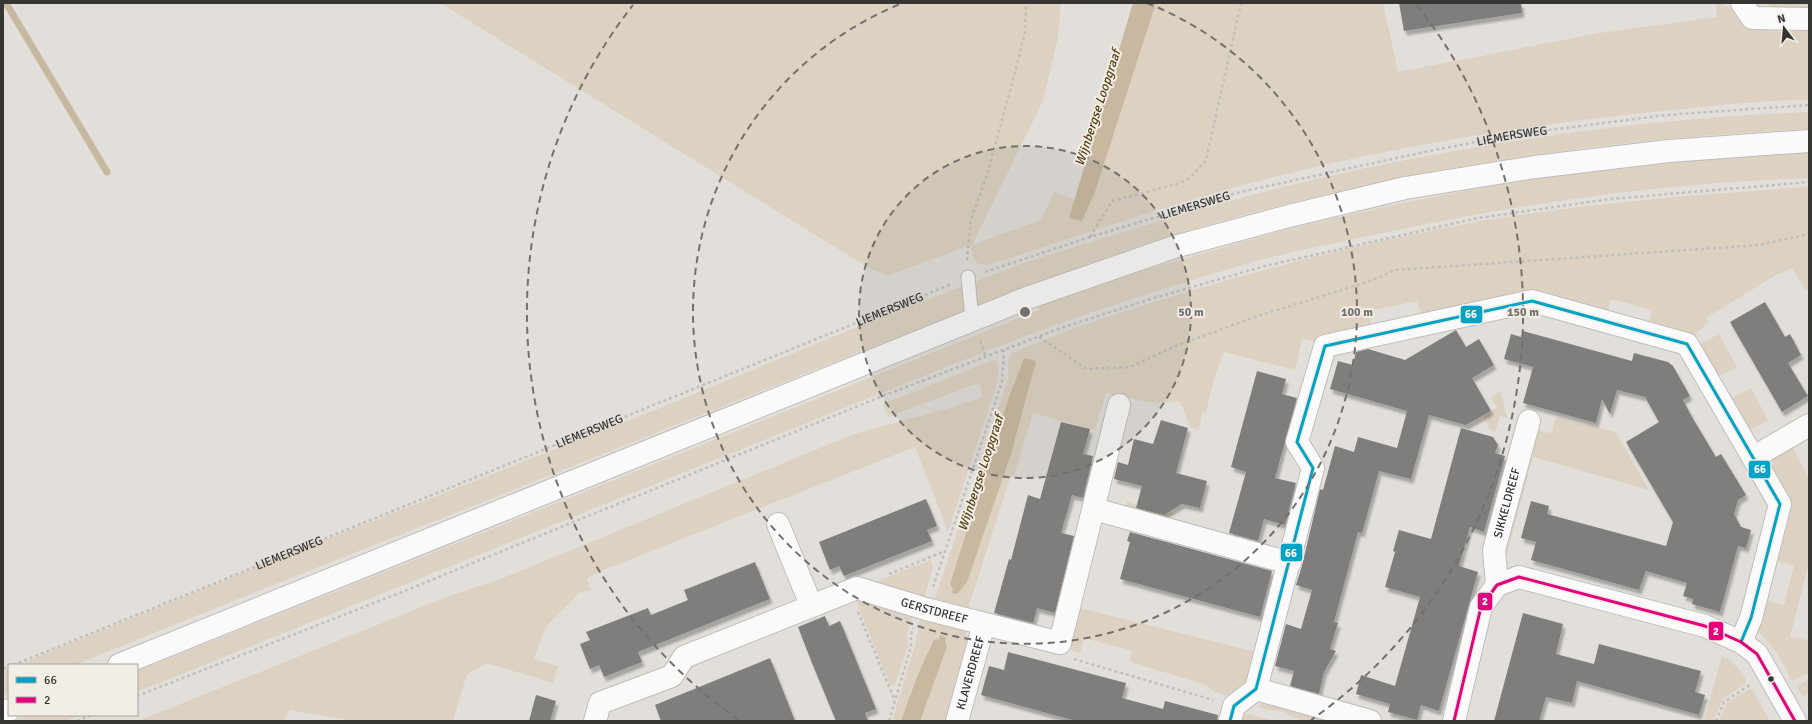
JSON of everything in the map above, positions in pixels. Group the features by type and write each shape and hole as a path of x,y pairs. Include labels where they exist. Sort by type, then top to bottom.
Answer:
{"street":[{"path":"1742,3 1752,18 1809,19"},
{"path":"121,664 1027,298 1174,247 1289,216 1404,188 1535,167 1669,151 1809,141"},
{"path":"1232,714 1256,689 1290,563 1313,468 1297,442 1325,346 1532,301 1687,344 1780,504 1751,618 1741,642"},
{"path":"1060,643 1119,405"},
{"name":"SIKKELDREEF","path":"1497,585 1494,550 1529,421"},
{"path":"1754,457 1809,426"},
{"path":"1094,509 1290,563"},
{"path":"778,524 811,605"},
{"path":"1454,721 1481,606 1497,585 1519,577 1706,626 1741,642 1757,654 1795,721"},
{"path":"595,721 600,702 672,676 684,657 853,589"},
{"name":"GERSTDREEF","path":"853,589 1060,643"},
{"name":"KLAVERDREEF","path":"958,721 984,624"},
{"path":"1256,689 1370,721"}],"lane":[{"path":"968,277 972,320"}],"path":[{"path":"968,277 967,256 971,218 986,178 1017,66 1025,32 1026,3"},
{"path":"1090,238 1112,201 1177,184 1190,178 1206,160 1241,3"},
{"name":"LIEMERSWEG","path":"15,664 968,277 1090,238 1240,192 1434,150 1518,134 1666,115 1809,105"},
{"path":"138,696 397,594 885,395 1039,337 1154,298 1265,266 1478,218 1610,199 1809,182"},
{"path":"1039,337 1087,369 1130,367 1178,345 1256,317 1368,282 1396,270 1759,245 1809,234"},
{"path":"889,721 912,647 911,636 945,551 1002,382 1004,350"},
{"path":"895,701 853,589 945,551"},
{"path":"1060,643 1063,656 1232,714"},
{"path":"1716,721 1724,702 1769,673"},
{"path":"77,721 90,716"}],"shaded area":[{"path":"440,3 1061,3 1058,38 1043,101 972,245 1041,220 1054,192 1075,199 1069,217 1082,221 1095,192 1156,3 1383,3 1398,72 1599,33 1717,17 1715,3 1733,9 1746,23 1757,28 1779,31 1809,31 1809,100 1750,102 1566,122 1393,150 1307,169 1186,201 988,265 979,264 974,260 972,257 971,245 887,276 883,273 872,270"},
{"path":"1133,3 1156,3 1095,192 1082,221 1069,218"},
{"path":"1766,3 1809,3 1809,7 1773,7"},
{"path":"1809,112 1809,129 1724,134 1639,142 1555,152 1471,165 1305,199 1142,245 1060,274 863,351 77,664 19,664 279,558 655,410 869,322 1026,262 1229,201 1351,171 1481,146 1546,136 1677,121"},
{"path":"1809,152 1809,178 1643,190 1477,214 1284,254 1150,293 1060,323 983,352 138,692 138,671 1039,310 1040,305 1144,270 1292,228 1402,203 1501,184 1612,167"},
{"path":"1809,187 1809,288 1805,290 1792,268 1776,275 1706,318 1709,322 1691,337 1648,325 1652,310 1611,299 1607,313 1534,293 1421,315 1417,301 1368,311 1371,325 1318,337 1317,342 1302,339 1295,370 1224,352 1214,379 1206,413 1202,412 1199,430 1190,427 1180,401 1160,403 1106,393 1095,430 1033,413 1014,476 1011,475 968,609 935,599 1008,379 1008,361 1012,353 1082,326 1181,294 1317,256 1408,235 1498,218 1586,206 1720,193"},
{"path":"1719,334 1737,367 1715,378 1698,345"},
{"path":"1024,358 1036,361 1011,454 967,582 957,594 952,593 953,589 950,584 1008,400"},
{"path":"993,360 997,361 999,370 997,384 948,532 915,447 606,569 587,578 591,591 580,592 545,628 534,659 558,666 553,683 486,663 467,674 453,721 352,721 290,710 284,721 138,721 449,596 498,580 854,434 950,408 982,397 981,388 978,383 888,417 883,404"},
{"path":"1751,388 1768,420 1747,432 1729,399"},
{"path":"1501,391 1507,418 1500,416 1495,432 1491,431 1483,416 1497,408 1491,397"},
{"path":"1555,417 1616,432 1649,490 1533,457 1506,557 1503,555 1534,430 1552,433"},
{"path":"1791,444 1809,479 1809,563 1790,637 1809,640 1809,673 1792,681 1777,653 1759,632 1758,627 1764,600 1784,605 1794,565 1775,560 1768,464 1771,457"},
{"path":"1127,502 1176,514 1165,518 1125,507"},
{"path":"930,560 933,566 923,602 875,582"},
{"path":"855,598 913,616 907,635 908,646 895,685 890,685"},
{"path":"1080,608 1256,652 1246,684 1228,696 1215,692 1204,684 1130,662 1132,651 1084,638 1080,653 1072,651 1070,648"},
{"path":"924,615 963,628 969,639 949,721 920,721 947,647 939,639 911,690 901,721 892,721 915,645 920,619"},
{"path":"940,635 946,637 945,642 947,647 920,721 901,721 912,690 934,640 939,639"},
{"path":"1722,656 1737,667 1747,682 1723,699 1713,721 1704,721"},
{"path":"8,668 8,692 3,694 3,671"},
{"path":"1809,679 1809,693 1802,697 1797,686"},
{"path":"1751,688 1770,721 1719,721 1727,703"},
{"path":"1277,704 1340,721 1302,721 1283,712 1259,708 1259,705"},
{"path":"1244,713 1270,720 1271,721 1242,721"},
{"path":"26,716 78,716 66,721 14,721"}],"building":[{"path":"1399,3 1521,3 1522,13 1404,31"},
{"path":"1765,302 1785,337 1790,334 1801,355 1788,363 1808,396 1782,412 1730,322"},
{"path":"1456,330 1466,347 1479,339 1494,365 1472,378 1491,411 1466,425 1429,415 1411,479 1379,471 1362,533 1358,532 1334,622 1338,623 1330,649 1336,651 1324,672 1319,694 1290,686 1294,671 1275,666 1286,624 1301,629 1312,590 1296,585 1302,566 1320,489 1323,490 1335,446 1354,452 1358,437 1397,448 1407,411 1330,389 1338,361 1353,365 1356,352 1368,349 1405,360"},
{"path":"1523,331 1632,361 1634,353 1668,362 1673,366 1690,396 1683,400 1692,417 1716,457 1721,454 1746,495 1738,500 1734,514 1741,527 1751,530 1746,548 1738,546 1720,612 1692,604 1693,599 1683,596 1687,583 1646,571 1639,590 1531,560 1536,542 1521,538 1531,501 1549,506 1547,514 1666,546 1673,522 1626,442 1659,422 1645,397 1617,390 1610,414 1602,399 1596,423 1523,403 1533,367 1504,359 1511,334 1521,337"},
{"path":"1257,371 1286,379 1282,394 1297,398 1275,478 1296,483 1285,525 1264,519 1258,541 1229,533 1246,472 1231,467"},
{"path":"1161,420 1188,428 1176,473 1207,481 1200,508 1182,504 1164,515 1136,508 1142,486 1114,479 1118,462 1128,465 1134,439 1153,444"},
{"path":"1061,422 1090,429 1083,454 1093,456 1083,498 1072,495 1061,533 1074,536 1055,613 1037,608 1033,623 994,613 1009,559 1011,560 1028,495 1040,499"},
{"path":"1461,428 1493,437 1498,445 1495,453 1505,456 1484,532 1470,527 1459,566 1478,572 1439,711 1421,705 1417,720 1388,712 1390,704 1356,694 1361,675 1395,686 1420,597 1385,587 1395,552 1393,551 1399,530 1431,539"},
{"path":"926,499 937,526 927,530 932,541 844,576 839,566 830,570 819,542"},
{"path":"1130,532 1272,571 1260,617 1120,579 1130,542 1127,541"},
{"path":"755,562 770,599 638,652 642,662 604,677 599,665 590,669 580,644 590,640 586,632 648,608 651,615 688,600 684,590"},
{"path":"1523,613 1563,624 1556,654 1594,664 1599,644 1701,671 1695,692 1705,695 1699,715 1577,681 1572,703 1546,697 1539,721 1494,721"},
{"path":"825,616 829,626 840,621 876,709 865,713 868,721 836,721 812,663 798,627"},
{"path":"1008,652 1126,683 1122,698 1163,709 1165,701 1218,715 1217,721 1076,721 981,695 989,666 1004,670"},
{"path":"770,658 795,721 661,721 655,705"},
{"path":"536,695 556,701 550,721 529,721"}],"waterway":[{"path":"6,3 107,172"}],"transit line":[{"name":"66","path":"1230,721 1234,706 1256,689 1313,468 1297,442 1325,346 1532,301 1687,344 1780,504 1751,618 1741,642"},
{"name":"2","path":"1454,721 1481,607 1497,585 1519,577 1705,626 1741,642 1757,654 1795,721"}],"water label":[{"name":"Wijnbergse Loopgraaf","path":"1098,108"},
{"name":"Wijnbergse Loopgraaf","path":"981,473"}]}
